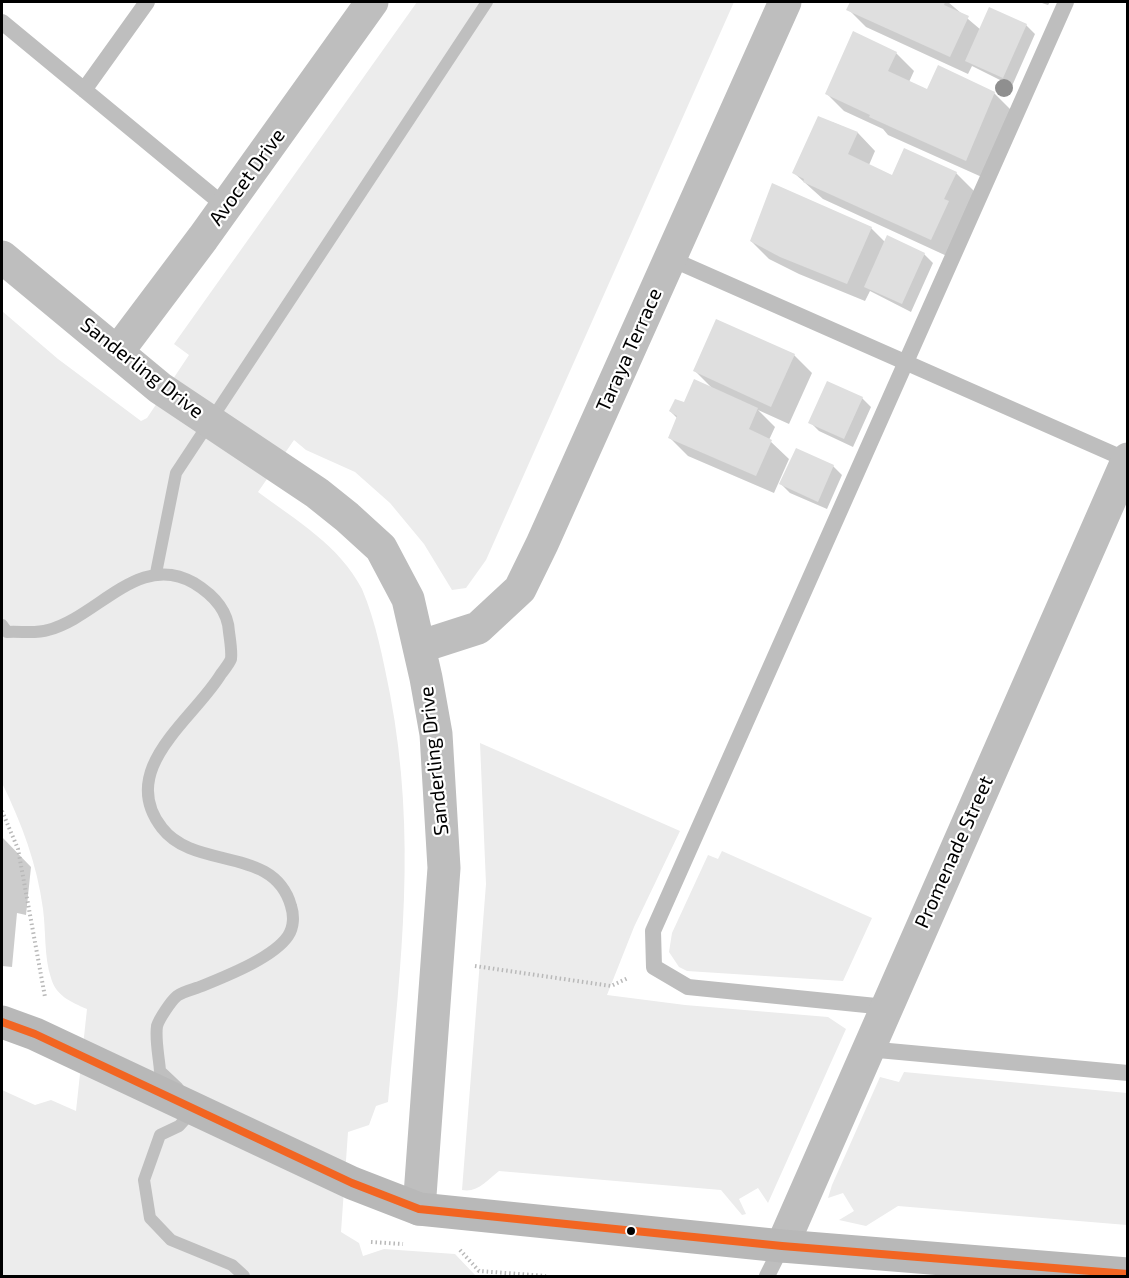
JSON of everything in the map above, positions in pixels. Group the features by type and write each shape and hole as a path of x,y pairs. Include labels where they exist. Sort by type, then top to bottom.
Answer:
{"street":[{"name":"Avocet Drive","path":"118,351 372,2"},
{"name":"Taraya Terrace","path":"419,647 478,627 520,589 785,2"},
{"name":"Sanderling Drive","path":"2,257 160,388 317,493 381,548 408,599 435,734 444,868 419,1209"},
{"name":"Promenade Street","path":"782,1246 1127,460"},
{"path":"2,1022 41,1021 352,1183 419,1209 782,1246 1128,1275"}],"lane":[{"path":"84,90 147,2"},
{"path":"886,1007 688,987 654,967 653,931 1066,2"},
{"path":"2,22 225,207"},
{"path":"669,258 1127,460"},
{"path":"867,1049 1126,1070"},
{"path":"767,1276 782,1246"}],"path":[{"path":"2,811 18,849 41,1021"},
{"path":"476,966 611,986 654,967"},
{"path":"371,1242 406,1244"},
{"path":"458,1247 479,1270 546,1276"}],"shaded area":[{"path":"417,2 734,2 486,560 466,588 452,590 424,544 390,503 355,472 306,450 294,440 258,492 329,547 353,574 362,589 382,654 398,747 403,798 404,899 398,999 388,1102 376,1106 369,1125 348,1132 341,1232 359,1243 363,1256 384,1249 455,1254 476,1276 2,1276 2,1090 35,1105 51,1100 76,1111 87,1009 65,998 53,984 47,961 43,909 33,860 2,783 2,311 58,359 141,421 147,418 189,355 174,344"},
{"path":"480,743 680,831 634,927 607,995 685,1005 828,1017 846,1029 768,1203 758,1188 739,1199 746,1214 742,1215 721,1190 499,1171 478,1188 462,1190 486,884"},
{"path":"722,851 872,918 843,981 687,971 679,967 669,952 672,933 708,855 718,859"},
{"path":"904,1072 1127,1093 1127,1225 898,1206 866,1226 839,1220 854,1211 843,1193 828,1198 832,1185 880,1077 899,1082"}],"building":[{"path":"850,2 945,2 944,5 969,16 950,57 846,10"},
{"path":"989,7 1027,24 1003,78 965,61"},
{"path":"853,31 897,52 888,71 927,89 938,65 995,92 966,161 869,117 870,115 825,94"},
{"path":"818,116 858,132 848,154 892,175 904,148 957,172 944,199 949,201 931,240 803,182 804,179 792,173"},
{"path":"772,183 872,227 847,284 780,257 750,241"},
{"path":"887,235 925,253 902,304 864,287"},
{"path":"716,319 795,354 771,407 693,371"},
{"path":"694,379 758,408 749,429 772,440 756,476 668,438 677,416 669,411 675,399 684,402"},
{"path":"827,381 863,397 844,439 808,423"},
{"path":"796,448 834,465 818,502 779,484"}],"waterway":[{"path":"156,573 176,473 487,2"},
{"path":"2,625 7,632 48,630 84,613 137,580 155,575 174,575 194,583 213,597 226,616 231,659 209,691 164,746 153,765 148,785 150,806 162,828 176,841 194,850 251,866 268,874 282,887 291,906 293,921 288,936 272,952 236,972 186,991 174,998 157,1026 157,1043 160,1071 178,1088"},
{"path":"187,1109 189,1115 179,1126 160,1135 144,1180 150,1218 171,1240 232,1265 244,1276"}],"transit line":[{"path":"2,1022 35,1034 352,1183 419,1209 782,1246 1128,1274"}]}
